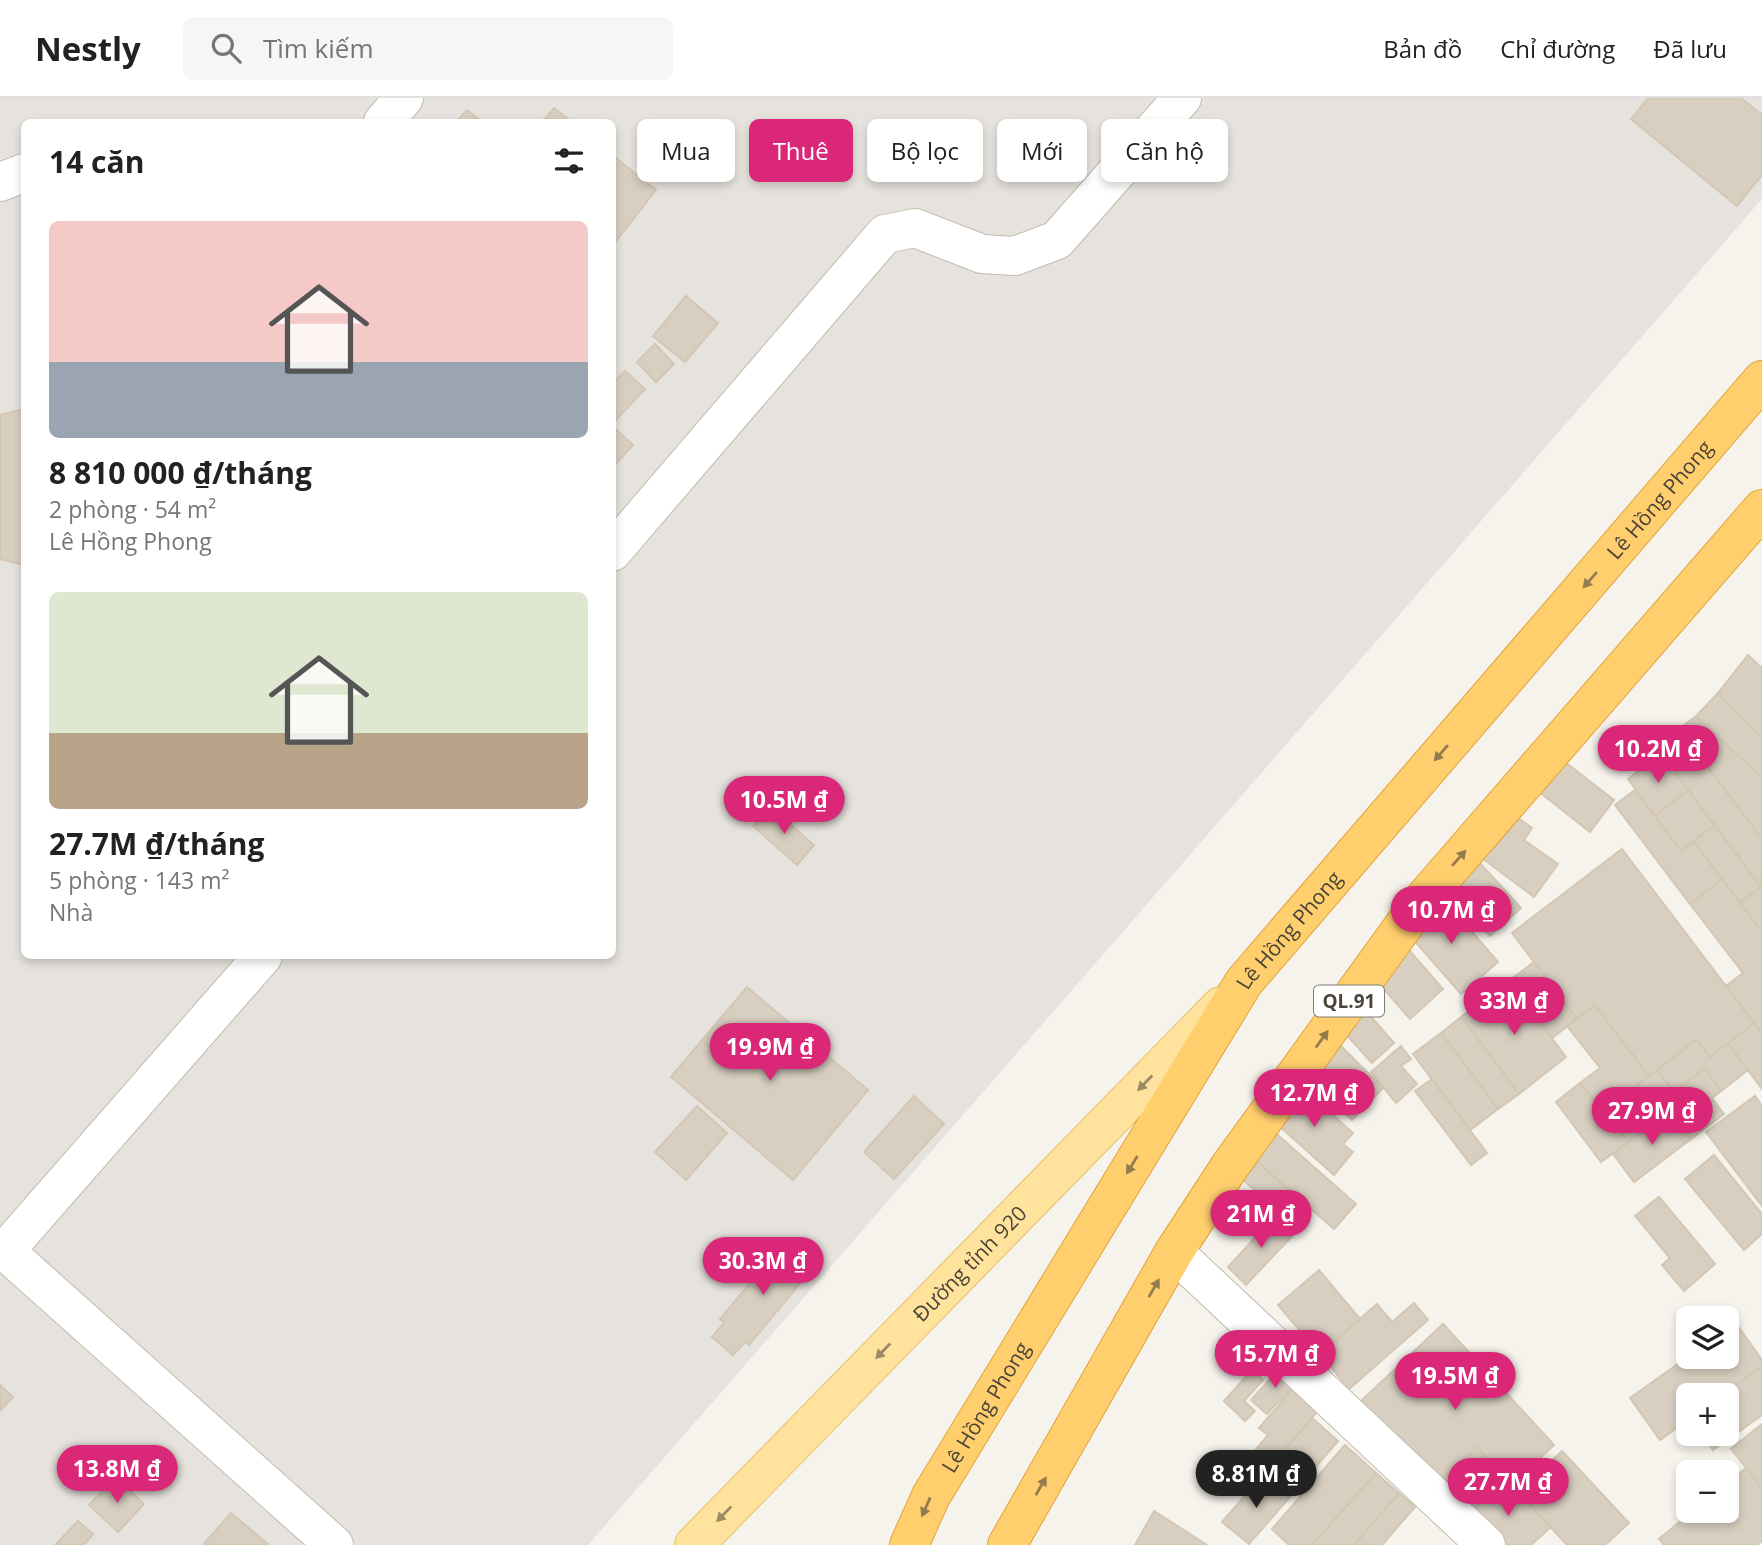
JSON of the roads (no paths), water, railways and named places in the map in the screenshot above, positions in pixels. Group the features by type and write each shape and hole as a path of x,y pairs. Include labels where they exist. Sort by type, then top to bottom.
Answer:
{"highway":[{"name":"Lê Hồng Phong","path":"909,1545 931,1496 1244,982 1762,380"},
{"name":"QL.91","path":"1007,1545 1174,1252 1230,1166 1420,903 1762,509"}],"main road":[{"name":"Đường tỉnh 920","path":"694,1545 1244,982"}],"street":[{"path":"386,119 404,98"},
{"path":"616,547 885,234 915,228 982,254 1014,256 1057,240 1182,98"},
{"path":"0,182 21,174"},
{"path":"260,959 3,1250 334,1545"},
{"path":"1174,1252 1486,1545"}]}
